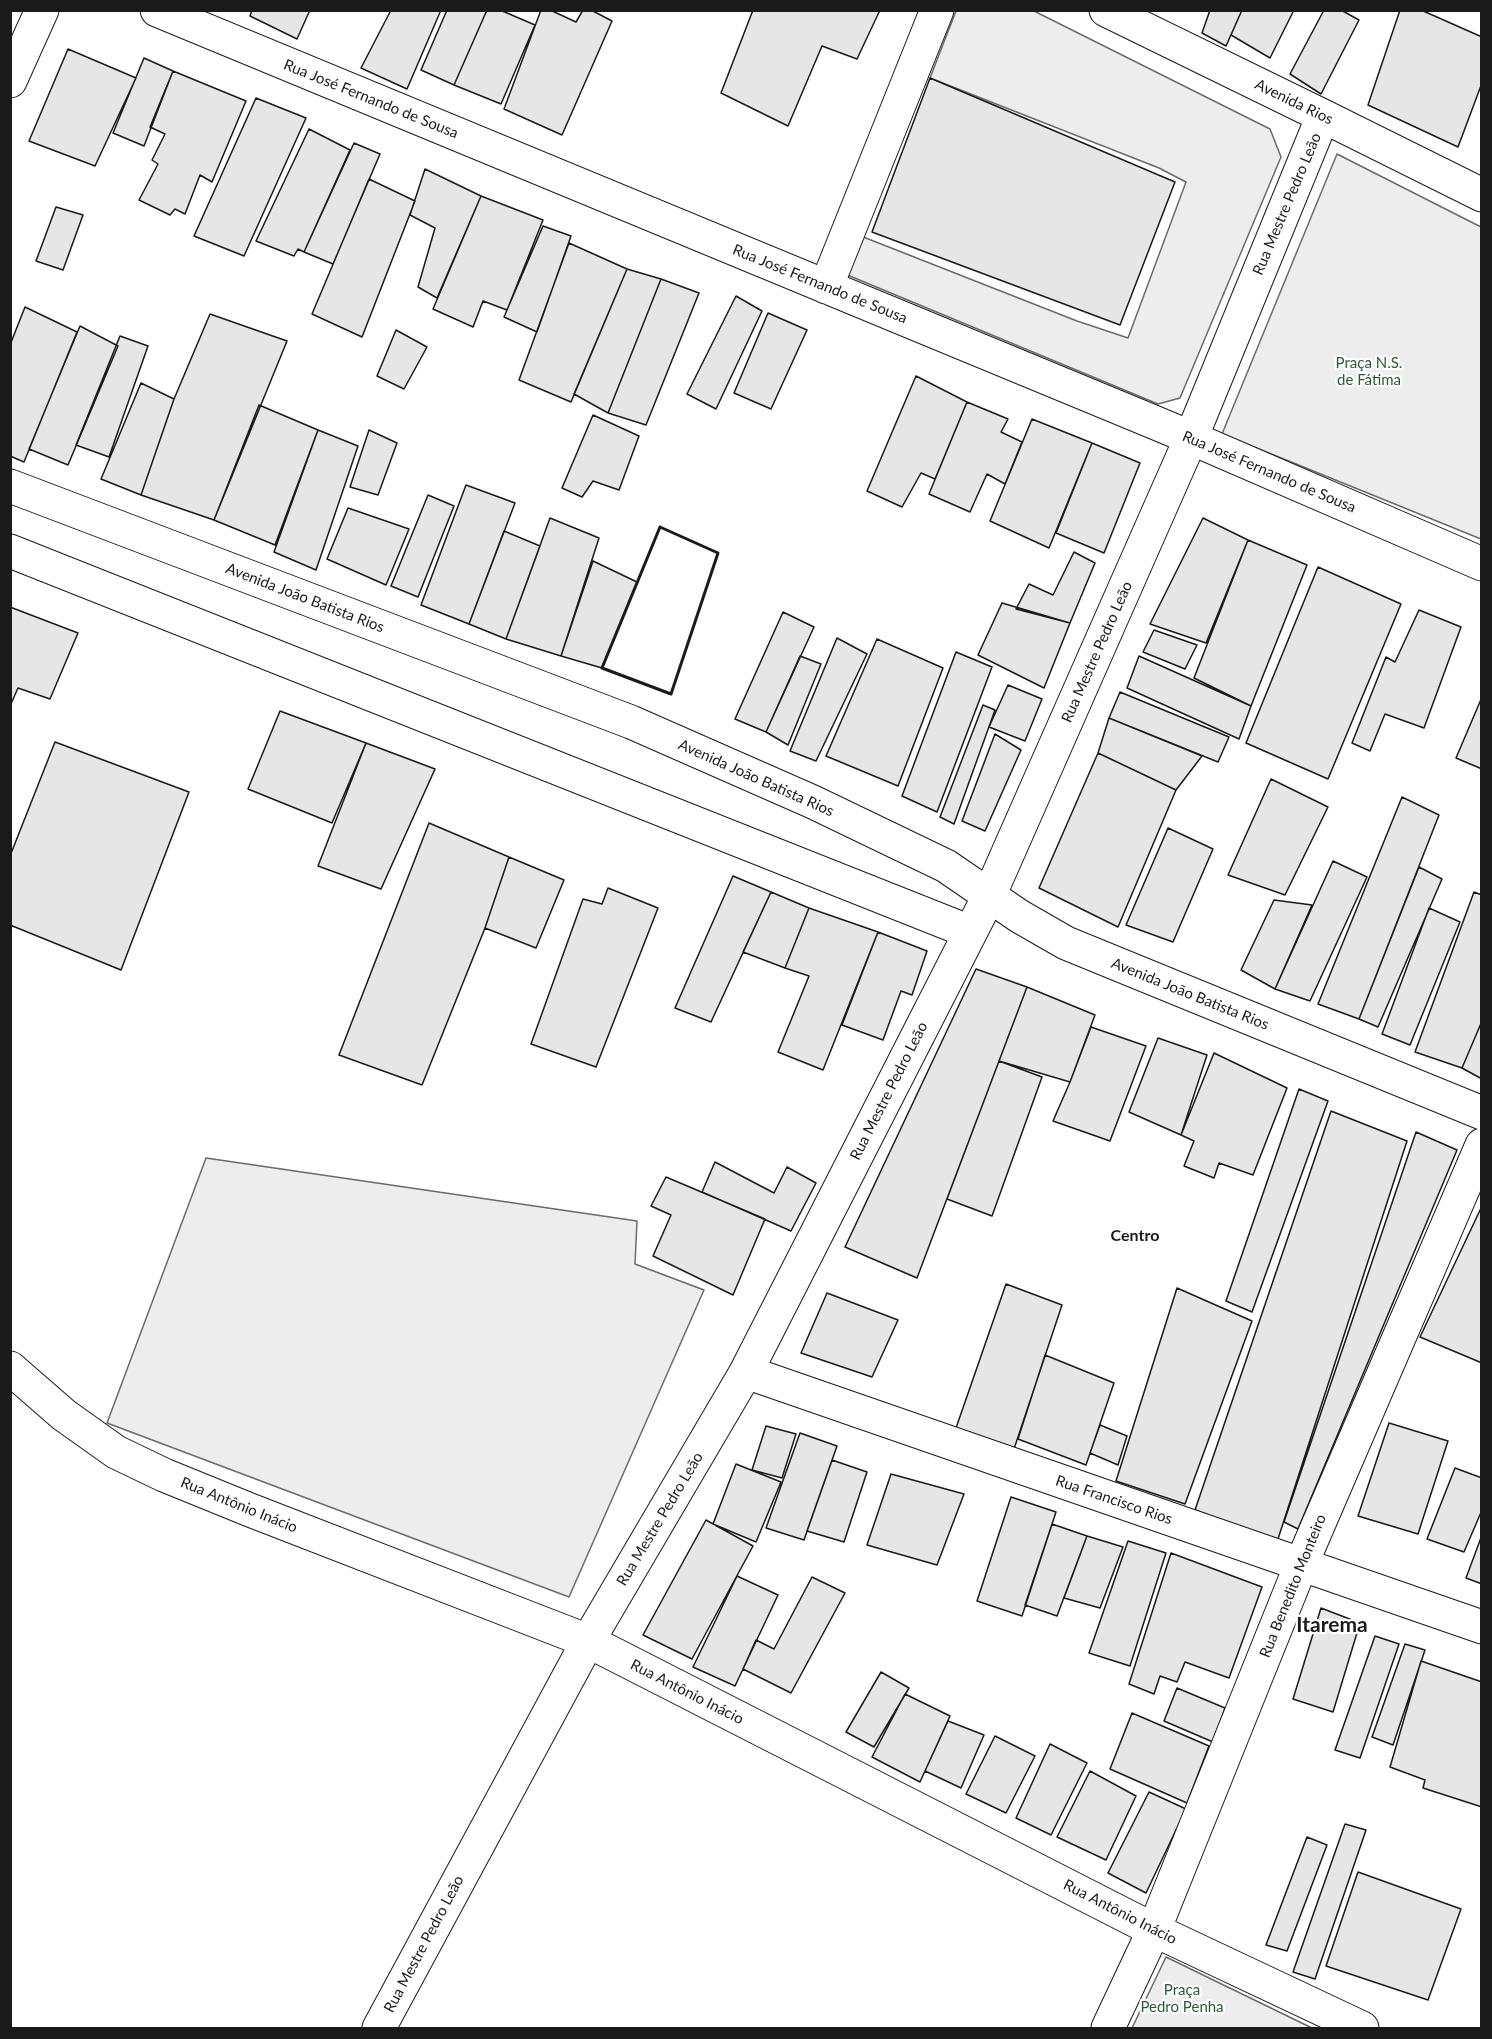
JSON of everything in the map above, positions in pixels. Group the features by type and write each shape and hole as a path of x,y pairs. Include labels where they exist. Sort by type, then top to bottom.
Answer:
{"street":[{"path":"10,81 42,10"},
{"name":"Rua José Fernando de Sousa","path":"157,10 1191,438 1482,564"},
{"path":"826,286 937,10"},
{"name":"Avenida Rios","path":"1106,10 1482,195"},
{"name":"Rua Mestre Pedro Leão","path":"379,2028 588,1641 746,1372 989,896 1191,438 1323,116"},
{"name":"Avenida João Batista Rios","path":"10,486 631,722 813,802 946,866 1019,916 1066,943 1482,1113"},
{"path":"10,551 969,932"},
{"name":"Rua Benedito Monteiro","path":"1108,2028 1154,1930 1301,1565 1482,1145"},
{"name":"Rua Antônio Inácio","path":"10,1368 64,1415 116,1452 164,1475 588,1641 1154,1930 1362,2028"},
{"name":"Rua Francisco Rios","path":"746,1372 1482,1627"}],"shaded area":[{"path":"956,11 1034,11 1270,129 1281,157 1180,398 1158,404 833,269 848,231 1077,321 1128,338 1186,182 1159,168 930,78"},
{"name":"Praça N.S. de Fátima","path":"1337,154 1481,227 1481,539 1222,434"},
{"path":"206,1158 637,1221 635,1264 704,1290 569,1597 107,1423"},
{"name":"Praça Pedro Penha","path":"1166,1957 1312,2028 1132,2028"}],"building":[{"path":"252,10 310,10 297,39 250,16"},
{"path":"391,10 441,10 407,89 361,68"},
{"path":"447,10 487,10 454,85 421,70"},
{"path":"487,10 500,10 535,25 501,104 454,85"},
{"path":"541,10 550,10 576,22 583,10 591,10 612,21 562,135 504,109"},
{"path":"753,10 880,10 857,59 822,46 788,126 721,93"},
{"path":"1210,10 1242,10 1226,46 1202,33"},
{"path":"1242,10 1294,10 1270,58 1231,35"},
{"path":"1324,10 1341,10 1359,20 1321,94 1290,74"},
{"path":"1400,10 1421,10 1482,37 1482,83 1458,147 1368,105"},
{"path":"68,49 136,78 95,166 29,141"},
{"path":"144,58 173,71 144,146 113,133"},
{"path":"173,71 246,101 212,182 200,175 185,214 175,209 170,215 139,200 158,164 152,160 165,134 150,127"},
{"path":"930,78 1175,182 1120,325 872,232"},
{"path":"256,98 306,118 244,256 194,236"},
{"path":"309,129 350,150 304,252 298,249 294,256 256,241"},
{"path":"354,143 380,154 333,264 304,252"},
{"path":"425,169 481,196 437,298 418,287 435,228 410,215"},
{"path":"369,179 415,201 362,337 312,314"},
{"path":"481,196 543,220 507,310 483,301 473,327 433,309"},
{"path":"56,207 83,215 63,270 36,261"},
{"path":"543,226 571,236 537,332 504,317"},
{"path":"569,243 627,269 571,402 519,380"},
{"path":"627,269 661,279 608,413 574,394"},
{"path":"661,279 699,293 646,425 608,413"},
{"path":"736,296 762,311 716,409 687,394"},
{"path":"25,307 77,332 24,462 10,456 10,345"},
{"path":"768,313 807,330 771,409 734,393"},
{"path":"210,314 287,341 214,520 141,495 174,399"},
{"path":"80,326 118,346 68,465 29,449"},
{"path":"396,330 427,347 404,389 377,376"},
{"path":"120,336 148,346 109,457 76,445"},
{"path":"916,376 967,402 935,479 921,473 902,507 867,491"},
{"path":"141,383 174,399 141,495 101,479"},
{"path":"967,402 1008,419 1001,432 1022,442 1005,484 987,474 970,512 929,494"},
{"path":"259,405 318,430 275,545 214,520"},
{"path":"593,415 639,436 619,490 593,481 582,497 562,488"},
{"path":"1032,419 1092,443 1049,548 990,521"},
{"path":"318,430 358,446 316,570 274,552"},
{"path":"369,430 397,443 378,495 350,487"},
{"path":"1092,443 1140,463 1104,553 1056,533"},
{"path":"466,485 515,503 469,624 421,605"},
{"path":"428,495 454,506 418,597 391,586"},
{"path":"348,508 409,529 386,585 327,559"},
{"path":"550,518 599,538 561,656 506,639"},
{"path":"1203,518 1248,540 1206,643 1150,624"},
{"path":"504,531 540,546 506,639 469,624"},
{"path":"1248,540 1307,565 1251,706 1194,678"},
{"path":"1074,552 1095,563 1070,623 1016,609 1029,584 1053,595"},
{"path":"593,561 637,582 602,668 561,656"},
{"path":"1318,567 1401,604 1328,779 1246,743"},
{"path":"1002,603 1070,623 1044,688 978,655"},
{"path":"10,607 78,633 50,699 18,688 10,706"},
{"path":"1419,610 1461,627 1424,728 1385,714 1370,751 1352,743 1386,657 1395,662"},
{"path":"783,612 814,627 766,732 735,719"},
{"path":"1154,630 1197,645 1185,669 1143,652"},
{"path":"837,638 867,654 816,761 790,751"},
{"path":"877,639 943,668 898,786 826,756"},
{"path":"956,652 992,667 937,812 902,796"},
{"path":"800,656 821,664 788,745 766,732"},
{"path":"1139,656 1251,706 1239,739 1127,688"},
{"path":"1008,685 1042,699 1025,741 989,727"},
{"path":"1120,692 1229,737 1218,762 1109,718"},
{"path":"1482,697 1482,769 1456,758"},
{"path":"983,705 995,710 954,824 940,817"},
{"path":"280,711 366,743 332,823 248,789"},
{"path":"1109,718 1202,756 1176,790 1098,753"},
{"path":"995,734 1021,750 985,831 962,821"},
{"path":"55,742 189,792 121,970 10,925 10,856"},
{"path":"366,743 435,769 381,889 318,866"},
{"path":"1098,753 1176,790 1118,927 1039,888"},
{"path":"1271,779 1328,807 1285,895 1228,875"},
{"path":"1402,797 1439,815 1359,1019 1318,1004"},
{"path":"429,823 509,857 485,928 422,1085 339,1055"},
{"path":"1168,828 1213,849 1173,942 1126,925"},
{"path":"509,857 564,880 536,948 485,928"},
{"path":"1333,861 1367,877 1310,1001 1275,989"},
{"path":"1419,867 1442,879 1378,1027 1359,1019"},
{"path":"733,876 771,892 711,1022 675,1008"},
{"path":"608,888 658,908 596,1067 531,1044 583,899 602,904"},
{"path":"771,892 809,908 785,968 743,952"},
{"path":"1474,892 1482,895 1482,1021 1462,1068 1415,1052"},
{"path":"1274,900 1312,905 1275,989 1241,970"},
{"path":"809,908 878,932 823,1070 778,1052 809,976 785,968"},
{"path":"1429,908 1460,922 1410,1045 1382,1034"},
{"path":"878,932 927,951 912,995 901,991 883,1040 842,1025"},
{"path":"976,969 1027,987 917,1278 845,1247"},
{"path":"1027,987 1095,1015 1070,1082 999,1061"},
{"path":"1482,1021 1482,1079 1462,1068"},
{"path":"1091,1027 1146,1046 1110,1141 1053,1121"},
{"path":"1158,1038 1207,1055 1181,1135 1129,1112"},
{"path":"1214,1053 1287,1088 1253,1175 1219,1163 1214,1178 1184,1166 1194,1141 1181,1135"},
{"path":"999,1061 1042,1077 992,1216 947,1199"},
{"path":"1299,1089 1328,1101 1252,1312 1226,1301"},
{"path":"1331,1111 1407,1141 1277,1542 1195,1510"},
{"path":"1416,1132 1457,1150 1298,1529 1284,1522"},
{"path":"715,1162 774,1193 787,1167 816,1183 791,1231 702,1192"},
{"path":"666,1177 765,1219 733,1295 653,1256 671,1215 651,1206"},
{"path":"1482,1206 1482,1363 1420,1337"},
{"path":"1006,1284 1062,1305 1014,1449 956,1428"},
{"path":"1177,1288 1252,1321 1185,1504 1116,1481"},
{"path":"827,1293 898,1320 872,1377 801,1353"},
{"path":"1045,1355 1114,1383 1086,1465 1018,1439"},
{"path":"1389,1423 1448,1441 1418,1534 1358,1516"},
{"path":"1100,1425 1127,1436 1118,1465 1090,1453"},
{"path":"766,1426 796,1434 782,1478 752,1470"},
{"path":"800,1433 837,1446 804,1540 766,1528"},
{"path":"832,1460 867,1472 844,1542 807,1531"},
{"path":"736,1464 781,1482 756,1542 713,1524"},
{"path":"1455,1468 1482,1478 1482,1510 1464,1552 1427,1539"},
{"path":"891,1474 964,1494 937,1565 867,1545"},
{"path":"1011,1497 1056,1512 1022,1616 977,1601"},
{"path":"706,1520 753,1546 692,1659 643,1635"},
{"path":"1052,1524 1087,1536 1057,1616 1025,1605"},
{"path":"1482,1535 1482,1584 1466,1578"},
{"path":"1087,1536 1123,1547 1100,1608 1064,1598"},
{"path":"1128,1541 1166,1553 1130,1666 1089,1653"},
{"path":"1171,1553 1262,1587 1229,1678 1185,1662 1177,1682 1160,1676 1154,1694 1129,1684"},
{"path":"737,1576 778,1595 735,1686 693,1667"},
{"path":"812,1577 845,1593 791,1693 743,1669 756,1640 774,1649"},
{"path":"1321,1608 1360,1623 1333,1712 1293,1699"},
{"path":"1375,1636 1399,1644 1360,1758 1335,1750"},
{"path":"1405,1644 1425,1650 1393,1745 1372,1737"},
{"path":"1421,1661 1482,1682 1482,1807 1423,1788 1425,1780 1390,1767"},
{"path":"881,1672 909,1688 874,1747 846,1732"},
{"path":"1177,1688 1225,1708 1213,1742 1164,1721"},
{"path":"905,1694 950,1716 920,1782 872,1757"},
{"path":"1132,1713 1209,1746 1187,1803 1110,1769"},
{"path":"948,1721 984,1735 961,1788 925,1771"},
{"path":"995,1736 1035,1756 1006,1813 966,1794"},
{"path":"1050,1744 1087,1763 1051,1835 1016,1818"},
{"path":"1090,1771 1136,1796 1106,1860 1057,1837"},
{"path":"1149,1792 1186,1809 1146,1893 1108,1873"},
{"path":"1345,1824 1366,1830 1315,1979 1293,1972"},
{"path":"1307,1837 1327,1845 1287,1951 1266,1945"},
{"path":"1358,1872 1461,1909 1428,2000 1326,1966"}],"wall":[{"path":"660,527 718,553 671,694 602,668 660,527"}],"district":[{"name":"Centro","path":"1135,1236"},
{"name":"Itarema","path":"1332,1625"}]}
